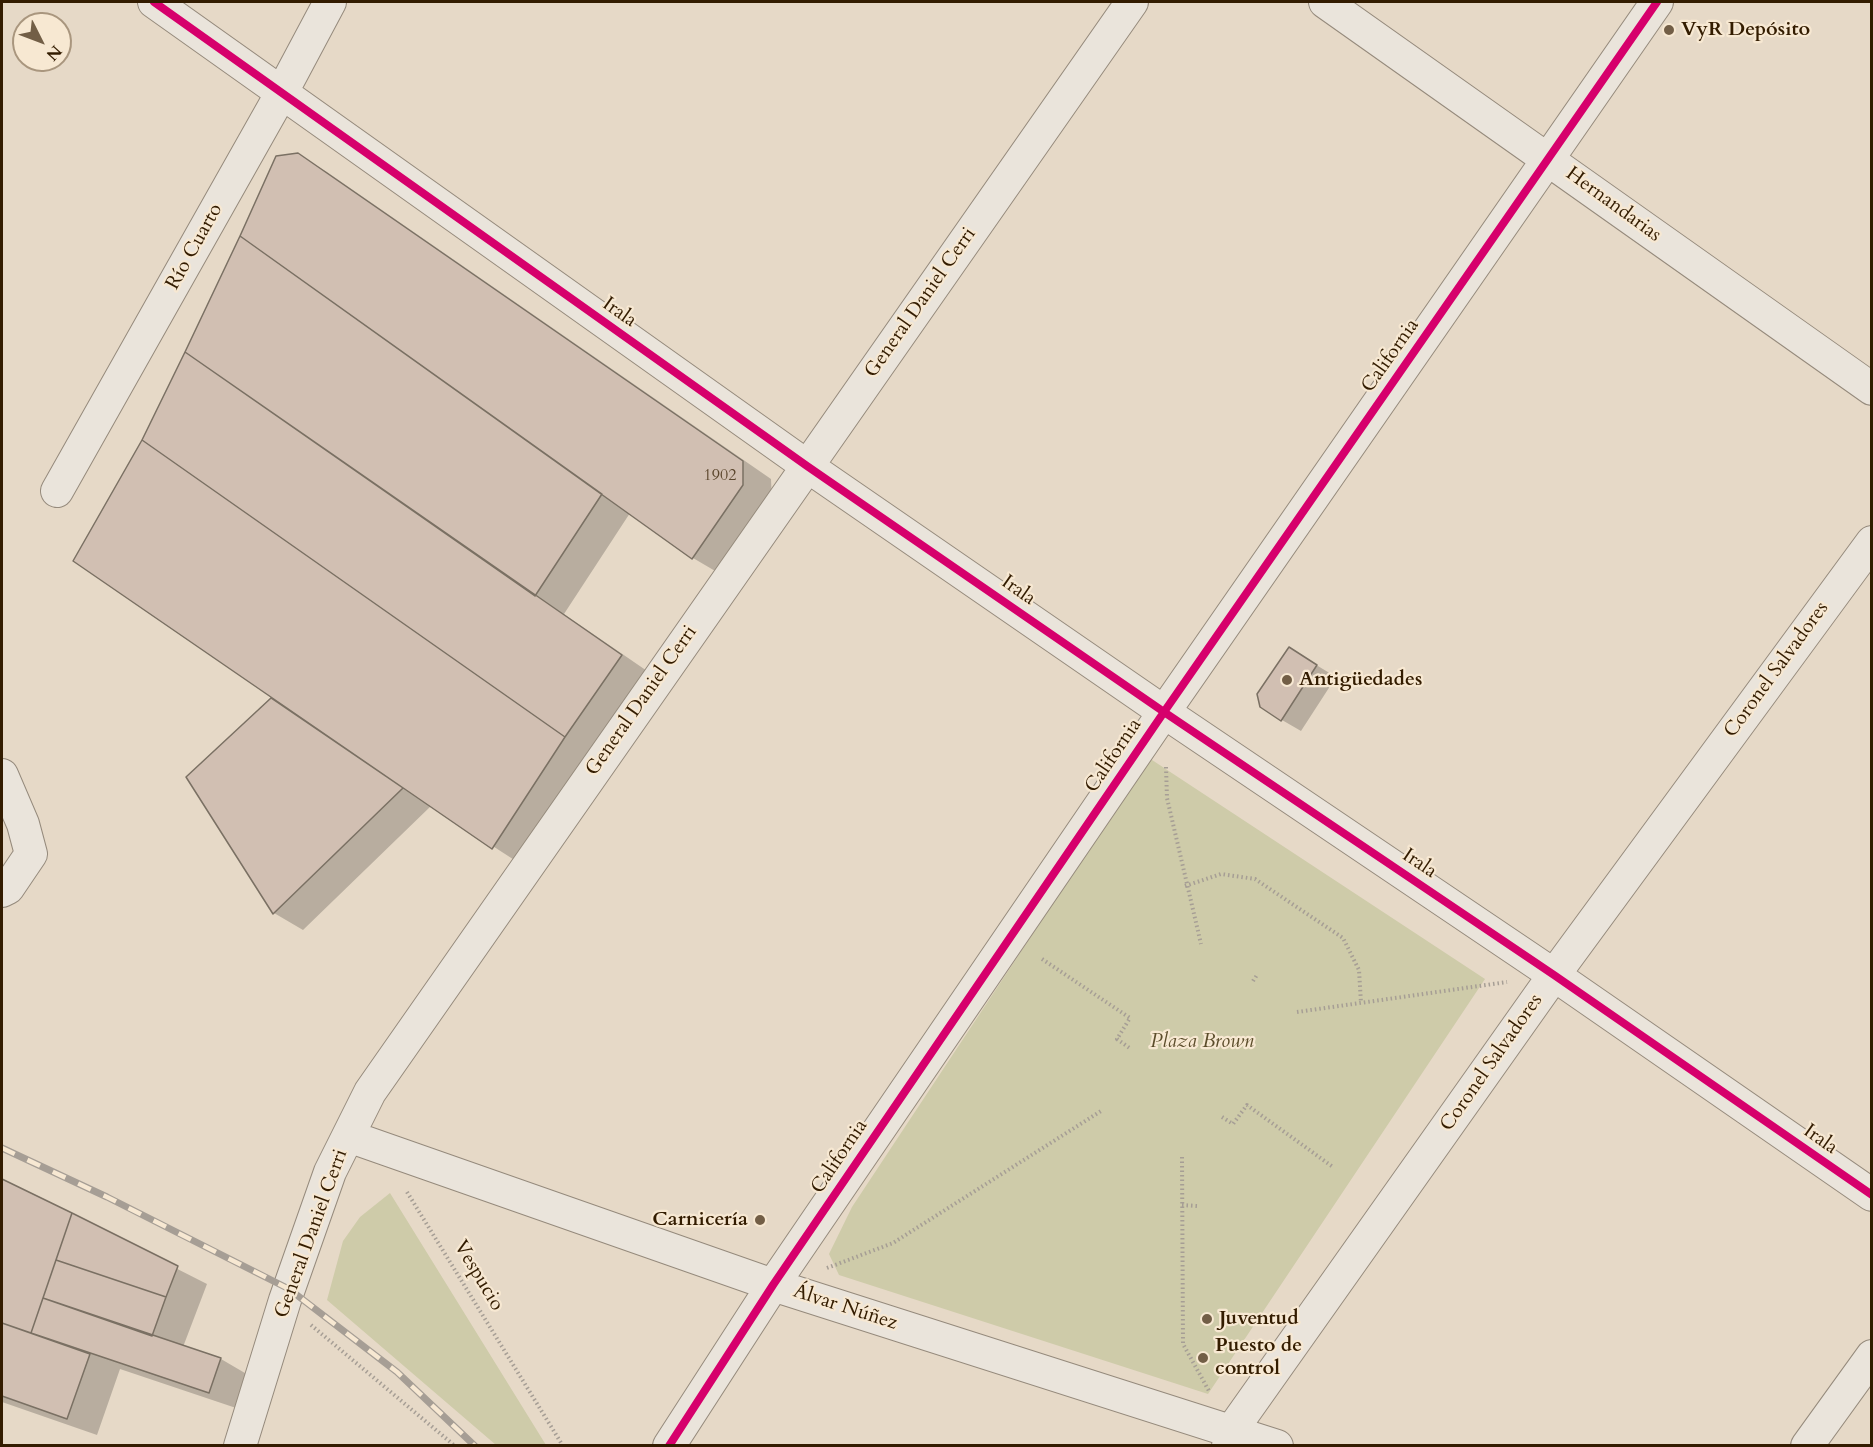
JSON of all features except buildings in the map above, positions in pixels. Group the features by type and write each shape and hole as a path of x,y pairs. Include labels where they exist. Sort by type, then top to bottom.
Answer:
{"street":[{"name":"Irala","path":"154,2 807,466 1164,712 1554,975 1872,1196"},
{"name":"Río Cuarto","path":"57,491 281,94 330,2"},
{"name":"General Daniel Cerri","path":"240,1446 283,1308 330,1172 357,1113 390,1061 1132,2"},
{"name":"Hernandarias","path":"1325,2 1872,389"},
{"name":"California","path":"669,1446 773,1285 1164,712 1657,2"},
{"name":"Coronel Salvadores","path":"1230,1438 1554,975 1872,542"},
{"path":"2,776 23,824 31,854 8,888 2,891"},
{"name":"Álvar Núñez","path":"348,1136 773,1285 1230,1438 1277,1446"},
{"path":"1807,1446 1872,1356"}],"path":[{"path":"1164,712 1167,798 1185,886 1201,944"},
{"path":"1185,886 1221,874 1256,879 1343,938 1359,970 1361,1003"},
{"path":"1042,958 1130,1018 1117,1039 1131,1049"},
{"path":"1253,981 1257,975"},
{"path":"1297,1012 1554,975"},
{"path":"1222,1117 1233,1125 1247,1105 1333,1167"},
{"path":"825,1269 893,1243 1101,1111"},
{"path":"1182,1157 1183,1344 1230,1438"},
{"path":"1182,1205 1197,1206"},
{"path":"283,1308 318,1329 455,1446"}],"green space":[{"name":"Plaza Brown","path":"1149,758 1485,979 1208,1394 839,1275 829,1254 852,1207"},
{"path":"390,1193 546,1445 496,1445 327,1300 343,1241 360,1217"}],"railway":[{"path":"2,1148 107,1197 289,1289 397,1372 475,1446"}],"cycle path":[{"path":"154,2 807,466 1164,712 1554,975 1872,1195"},
{"path":"669,1446 773,1285 1164,712 1657,2"}],"place":[{"name":"VyR Depósito","path":"1669,30"},
{"name":"Antigüedades","path":"1287,680"},
{"name":"Carnicería","path":"760,1220"},
{"name":"Juventud","path":"1207,1319"},
{"name":"Puesto de control","path":"1203,1358"}]}
